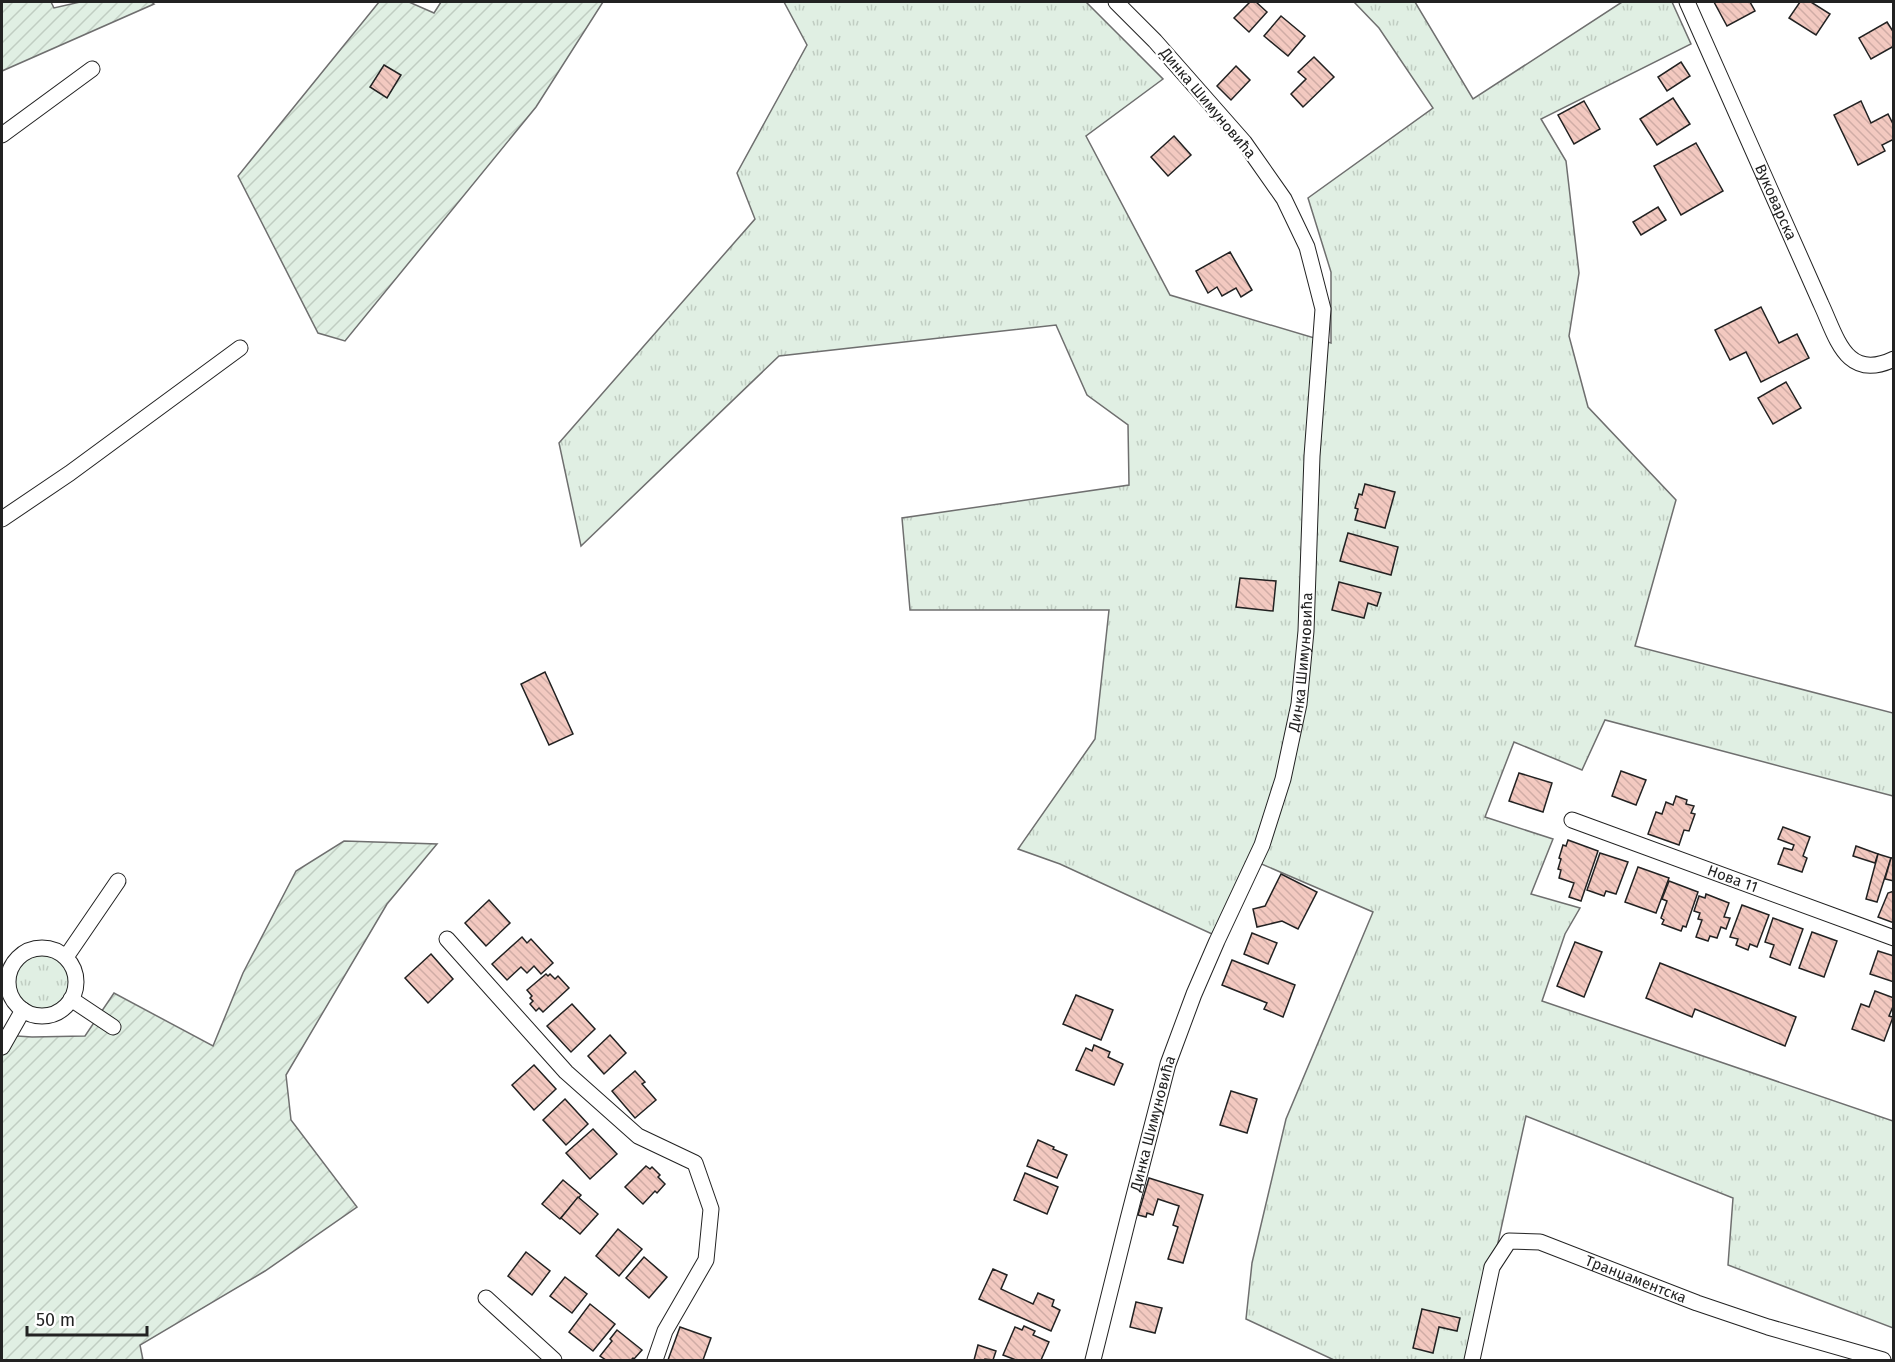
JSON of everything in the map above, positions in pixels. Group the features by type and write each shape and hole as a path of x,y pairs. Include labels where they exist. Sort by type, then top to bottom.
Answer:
{"street":[{"name":"Динка Шимуновића","path":"1093,1360 1168,1064 1208,962 1262,845 1285,768 1299,704 1306,631 1312,456 1323,309 1307,247 1284,199 1244,142 1155,41 1116,2"},
{"name":"Вуковарска","path":"1687,2 1843,350 1857,364 1867,366 1893,359"},
{"path":"2,135 92,69"},
{"path":"2,519 70,473 240,348"},
{"name":"Нова 11","path":"1572,820 1893,938"},
{"path":"66,957 118,881"},
{"path":"447,939 566,1072 638,1136 695,1163 711,1209 706,1260 665,1331 655,1360"},
{"path":"46,947 57,950 66,957 73,967 76,978 71,999 64,1008 55,1014 44,1016 23,1011 9,993 7,982 9,970 15,960 23,952 46,947"},
{"path":"2,951 15,960"},
{"path":"71,999 113,1027"},
{"path":"2,1047 23,1011"},
{"name":"Транџаментска","path":"1472,1360 1492,1267 1509,1241 1540,1242 1697,1303 1768,1327 1883,1360"},
{"path":"486,1298 554,1360"}],"green space":[{"path":"2,2 51,2 54,8 80,2 151,2 154,4 2,71"},
{"path":"379,2 409,2 434,13 441,2 603,2 536,107 345,341 318,333 238,176"},
{"path":"784,2 1086,2 1163,79 1086,136 1170,295 1331,343 1331,272 1308,198 1433,108 1379,28 1354,2 1415,2 1473,99 1622,2 1672,2 1691,44 1541,119 1566,161 1579,273 1569,336 1588,407 1676,500 1635,646 1893,713 1893,796 1605,720 1582,770 1514,742 1485,817 1553,839 1531,894 1580,908 1565,934 1542,1001 1893,1121 1893,1328 1728,1265 1733,1198 1526,1116 1472,1360 1334,1360 1246,1319 1252,1263 1286,1119 1373,912 1250,859 1212,934 1060,864 1018,849 1095,739 1109,610 910,610 902,518 1129,485 1128,425 1087,395 1056,325 779,356 581,546 559,443 755,219 737,173 807,45"},
{"path":"344,841 437,844 387,904 286,1075 291,1120 357,1207 265,1271 140,1345 143,1360 2,1360 2,1035 85,1036 114,993 213,1046 243,973 296,871"},
{"path":"36,952 48,952 59,957 67,965 72,982 70,994 59,1007 48,1012 36,1012 25,1007 17,999 12,988 12,976 17,965 25,957"}],"building":[{"path":"1250,2 1256,2 1267,12 1249,32 1234,18"},
{"path":"1714,2 1750,2 1755,11 1727,26"},
{"path":"1800,2 1811,2 1830,14 1816,35 1789,18"},
{"path":"1281,16 1305,36 1288,56 1264,36"},
{"path":"1887,22 1894,33 1894,46 1871,59 1859,38"},
{"path":"1314,57 1334,77 1303,107 1291,94 1306,79 1298,72"},
{"path":"1681,62 1690,76 1667,91 1658,77"},
{"path":"384,65 401,75 387,98 370,87"},
{"path":"1236,66 1250,80 1231,100 1217,86"},
{"path":"1673,98 1690,124 1657,145 1640,119"},
{"path":"1584,101 1600,129 1574,144 1558,115"},
{"path":"1861,101 1871,123 1888,114 1894,126 1894,139 1882,145 1885,151 1858,165 1834,115"},
{"path":"1174,136 1191,155 1168,176 1151,157"},
{"path":"1696,143 1723,191 1681,215 1654,166"},
{"path":"1658,207 1666,220 1641,235 1633,222"},
{"path":"1230,252 1252,290 1241,297 1236,288 1222,296 1217,287 1208,293 1196,271"},
{"path":"1761,307 1779,343 1797,334 1809,358 1761,382 1746,352 1730,360 1715,330"},
{"path":"1786,382 1801,408 1773,424 1758,398"},
{"path":"1365,484 1395,492 1385,528 1355,520 1358,509 1355,508"},
{"path":"1348,533 1398,547 1391,575 1340,561"},
{"path":"1240,578 1276,581 1273,611 1236,607"},
{"path":"1339,582 1381,593 1377,606 1368,603 1364,618 1332,610"},
{"path":"545,672 573,734 549,745 521,684"},
{"path":"1621,771 1646,780 1636,805 1612,796"},
{"path":"1519,773 1552,783 1543,812 1509,801"},
{"path":"1676,796 1687,800 1686,804 1694,806 1691,813 1695,814 1689,831 1684,830 1679,845 1648,834 1656,812 1662,814 1666,802 1673,805"},
{"path":"1783,827 1810,837 1803,856 1807,858 1802,872 1778,864 1784,848 1792,850 1794,845 1778,839"},
{"path":"1568,840 1598,851 1581,901 1569,897 1574,883 1559,878 1561,870 1558,869 1561,859 1559,858 1563,845 1566,846"},
{"path":"1856,846 1878,854 1875,863 1853,856"},
{"path":"1600,853 1628,862 1616,894 1606,891 1604,896 1587,890"},
{"path":"1878,854 1891,858 1877,902 1866,899"},
{"path":"1891,858 1894,858 1894,881 1885,879"},
{"path":"1638,867 1669,878 1656,913 1625,902"},
{"path":"1281,874 1317,892 1298,929 1282,921 1257,927 1253,909 1265,906"},
{"path":"1669,881 1698,892 1686,927 1683,926 1681,931 1662,924 1664,920 1661,918 1667,901 1662,899"},
{"path":"1894,891 1894,923 1878,917 1888,893"},
{"path":"1706,894 1729,903 1724,917 1730,918 1726,929 1721,927 1717,938 1710,936 1708,941 1696,937 1702,920 1698,919 1700,913 1694,911 1699,896 1705,898"},
{"path":"489,900 510,923 486,946 465,923"},
{"path":"1742,905 1769,915 1757,947 1750,944 1748,950 1736,945 1738,939 1730,937"},
{"path":"1773,918 1803,929 1790,965 1770,957 1774,945 1765,942"},
{"path":"1812,932 1837,941 1824,977 1799,968"},
{"path":"1252,933 1277,943 1268,964 1244,954"},
{"path":"522,937 527,943 531,939 553,963 541,974 534,966 527,973 521,967 507,980 492,964"},
{"path":"1575,942 1602,952 1584,997 1557,986"},
{"path":"1878,951 1894,956 1894,982 1870,974"},
{"path":"431,954 453,979 428,1003 405,978"},
{"path":"1232,960 1295,985 1283,1017 1264,1009 1267,1003 1222,985"},
{"path":"1660,963 1796,1017 1785,1046 1695,1009 1692,1017 1646,998"},
{"path":"546,974 548,976 550,974 555,979 558,976 569,988 543,1012 539,1008 536,1011 530,1004 533,1001 530,998 532,996 527,990"},
{"path":"1875,991 1894,998 1889,1016 1893,1017 1884,1041 1852,1029 1861,1004 1869,1007"},
{"path":"1076,995 1113,1010 1101,1040 1063,1024"},
{"path":"572,1004 595,1029 571,1052 547,1026"},
{"path":"610,1035 626,1053 604,1074 588,1056"},
{"path":"1094,1045 1110,1052 1108,1057 1123,1064 1114,1085 1076,1070 1086,1048 1092,1051"},
{"path":"534,1065 556,1089 534,1110 512,1085"},
{"path":"635,1071 645,1082 642,1084 656,1100 635,1118 612,1091"},
{"path":"1231,1091 1257,1099 1247,1133 1220,1125"},
{"path":"565,1099 588,1124 566,1145 543,1120"},
{"path":"593,1129 617,1154 590,1179 566,1153"},
{"path":"1038,1140 1067,1155 1057,1178 1027,1166"},
{"path":"646,1166 650,1169 652,1167 665,1184 643,1204 625,1187"},
{"path":"1025,1173 1058,1187 1047,1214 1014,1200"},
{"path":"1149,1178 1203,1195 1183,1263 1168,1259 1178,1227 1173,1225 1179,1206 1158,1199 1153,1215 1147,1213 1146,1217 1138,1215"},
{"path":"563,1180 581,1195 560,1219 542,1204"},
{"path":"578,1197 598,1214 580,1234 561,1218"},
{"path":"618,1229 642,1249 619,1276 596,1256"},
{"path":"526,1252 550,1271 532,1295 508,1276"},
{"path":"644,1257 667,1277 649,1298 626,1278"},
{"path":"993,1269 1007,1275 1001,1289 1033,1304 1038,1293 1054,1300 1052,1306 1060,1310 1051,1331 979,1299"},
{"path":"565,1277 587,1294 572,1313 550,1296"},
{"path":"1136,1302 1162,1308 1155,1333 1130,1327"},
{"path":"590,1304 615,1324 593,1351 569,1332"},
{"path":"1422,1309 1460,1318 1457,1331 1439,1327 1433,1353 1413,1348"},
{"path":"1024,1326 1035,1331 1033,1335 1049,1342 1041,1360 1016,1360 1003,1355 1015,1327 1022,1330"},
{"path":"680,1327 711,1338 703,1360 668,1360"},
{"path":"617,1330 642,1350 634,1359 606,1360 600,1356 612,1341 610,1339"},
{"path":"978,1345 996,1351 993,1360 974,1360"}]}
